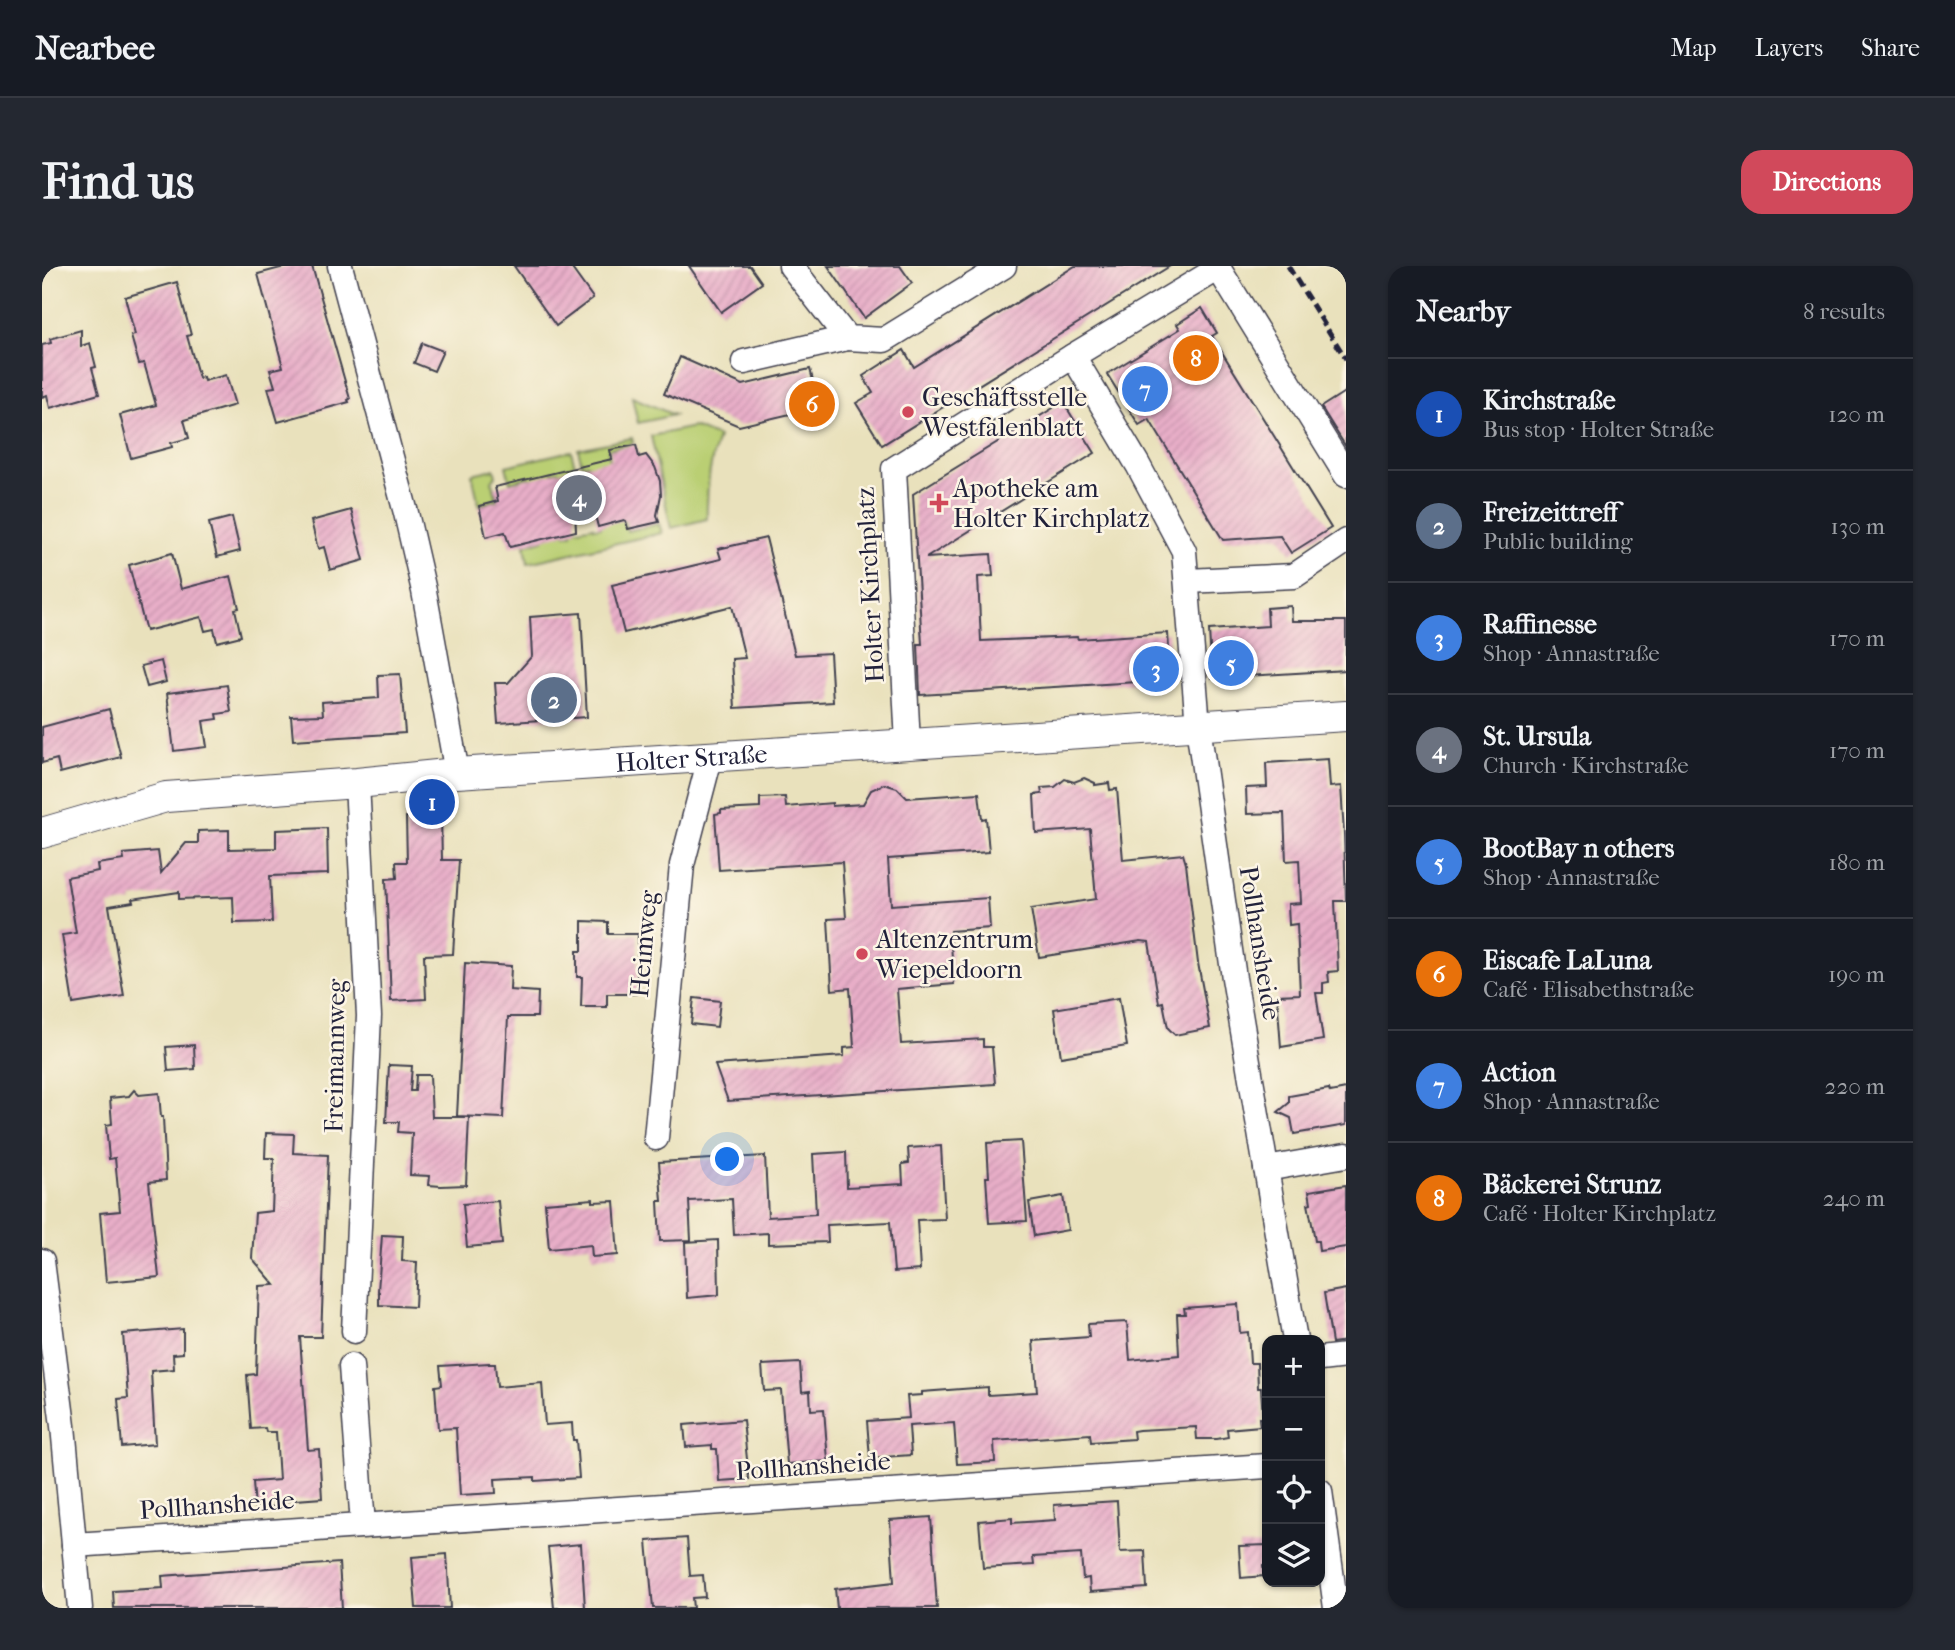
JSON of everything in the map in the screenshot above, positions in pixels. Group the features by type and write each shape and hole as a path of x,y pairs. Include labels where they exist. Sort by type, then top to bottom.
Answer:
{"street":[{"path":"340,266 406,513 424,591 457,773"},
{"path":"791,266 847,338"},
{"path":"744,362 847,338 884,340 1004,266"},
{"path":"1218,267 1346,475"},
{"name":"Holter Kirchplatz","path":"908,744 894,469 1218,267"},
{"name":"Pollhansheide","path":"1073,356 1138,465 1184,551 1198,726 1234,978 1294,1335"},
{"path":"1187,581 1294,576 1346,541"},
{"name":"Holter Straße","path":"42,833 166,797 457,773 1346,716"},
{"name":"Heimweg","path":"656,1138 682,865 710,758"},
{"name":"Freimannweg","path":"354,1331 369,1016 357,783"},
{"path":"1266,1169 1346,1155"},
{"path":"42,1261 46,1335 63,1426 80,1608"},
{"path":"1325,1358 1346,1356"},
{"path":"351,1366 363,1525"},
{"name":"Pollhansheide","path":"74,1545 1262,1466"},
{"path":"1325,1524 1336,1608"}],"green space":[{"path":"632,397 674,415 638,423"},
{"path":"693,427 718,437 709,478 707,519 671,528 651,436"},
{"path":"632,438 633,443 608,449 610,462 588,467 587,464 582,465 578,449"},
{"path":"571,451 576,469 510,482 506,466"},
{"path":"494,469 496,475 492,481 497,500 479,505 472,474"},
{"path":"623,519 627,531 659,524 662,533 528,563 525,545 543,540 544,537 565,532 566,535 572,534 572,530 601,527 601,524"}],"building":[{"path":"288,266 312,266 350,399 349,402 278,422 268,388 275,387 270,370 283,367 258,274"},
{"path":"514,266 570,266 593,298 556,326"},
{"path":"689,266 750,266 762,283 721,312"},
{"path":"828,266 900,266 912,283 864,318"},
{"path":"1075,266 1170,266 882,445 856,403 873,393 863,376 904,350 914,367"},
{"path":"177,282 191,335 187,336 199,378 203,377 204,381 226,375 235,405 184,420 189,438 171,443 172,447 131,458 120,415 156,405 144,363 139,364 131,336 135,335 125,297"},
{"path":"1202,308 1217,333 1212,336 1331,528 1291,553 1280,536 1223,540 1149,419 1139,425 1107,374 1180,329 1177,324"},
{"path":"81,330 81,346 90,343 96,367 92,368 99,394 50,408 47,395 42,397 42,345 51,343 50,339"},
{"path":"422,343 443,351 434,371 414,363"},
{"path":"680,357 743,385 810,369 820,407 739,426 664,394"},
{"path":"1346,391 1346,447 1321,407"},
{"path":"1063,402 1095,453 926,558 991,554 993,576 978,577 981,641 1078,639 1168,633 1171,680 920,695 918,644 922,644 913,494"},
{"path":"636,445 639,457 646,455 655,467 660,481 661,495 657,515 659,522 628,529 624,520 598,527 588,487 574,489 576,531 510,547 505,532 486,537 479,506 498,501 495,487 612,459 610,450"},
{"path":"351,510 364,560 330,570 324,547 318,549 311,521"},
{"path":"232,517 240,551 217,557 209,523"},
{"path":"766,538 795,655 830,653 833,702 735,708 732,659 745,658 732,606 624,633 612,585 721,559 718,549"},
{"path":"172,553 181,589 231,576 239,608 235,609 241,636 217,642 214,629 205,631 201,617 146,631 129,565"},
{"path":"1291,606 1292,621 1346,621 1346,670 1212,678 1209,630 1268,626 1267,608"},
{"path":"581,613 587,717 498,723 495,683 508,683 532,656 530,617"},
{"path":"161,661 166,682 147,687 141,666"},
{"path":"400,674 405,733 293,740 291,716 323,715 322,702 379,698 378,675"},
{"path":"227,685 231,712 217,714 218,719 203,721 207,747 174,751 167,693"},
{"path":"109,709 121,757 60,773 57,759 42,763 42,727"},
{"path":"1328,759 1330,787 1341,786 1344,834 1346,901 1335,901 1338,971 1328,972 1329,982 1323,983 1323,993 1316,993 1323,1040 1281,1047 1277,995 1300,994 1297,924 1289,925 1288,904 1301,903 1299,860 1286,861 1284,813 1247,814 1246,788 1267,787 1266,763"},
{"path":"1084,778 1095,785 1109,783 1110,790 1117,789 1123,860 1183,854 1210,1028 1175,1035 1168,1028 1163,1002 1159,1003 1149,942 1039,957 1031,909 1096,899 1090,829 1036,833 1034,795 1042,794 1041,788 1055,787 1065,779 1074,782"},
{"name":"Altenzentrum Wiepeldoorn","path":"884,784 897,788 907,798 979,793 982,819 986,818 989,852 888,859 891,905 988,898 990,928 950,931 954,984 897,989 901,1044 983,1039 983,1047 992,1047 995,1084 728,1101 715,1065 844,1056 844,1048 854,1047 850,988 832,990 828,919 846,918 842,862 719,870 715,814 721,813 721,810 760,808 760,798 785,797 786,807 832,803 832,806 863,804 871,790"},
{"path":"441,816 442,860 459,860 453,954 424,955 426,999 391,1001 386,879 397,878 396,862 407,862 406,817"},
{"path":"327,828 328,874 270,876 272,922 234,923 233,897 179,899 179,892 132,899 133,902 109,906 124,996 73,1004 62,935 76,933 67,877 98,871 97,864 124,860 123,854 158,851 161,873 186,843 198,843 198,831 229,830 229,849 276,848 276,830"},
{"path":"582,921 608,922 608,934 638,934 637,994 607,994 607,1007 581,1007 582,977 577,977 577,951 582,951"},
{"path":"465,963 511,966 510,990 538,992 537,1017 508,1017 503,1118 457,1116"},
{"path":"694,998 720,1001 717,1027 691,1024"},
{"path":"1119,998 1127,1046 1061,1057 1054,1009"},
{"path":"194,1045 195,1069 168,1071 166,1047"},
{"path":"389,1065 412,1066 410,1091 415,1091 416,1075 430,1075 432,1117 469,1117 466,1185 429,1185 430,1176 410,1175 412,1133 398,1132 399,1122 386,1122"},
{"path":"1329,1089 1330,1092 1346,1089 1346,1125 1294,1134 1291,1118 1278,1112 1289,1103 1289,1096"},
{"path":"134,1090 139,1095 159,1093 163,1117 166,1180 149,1182 159,1277 106,1282 100,1213 120,1211 115,1158 109,1159 106,1125 112,1124 110,1098 129,1096"},
{"path":"266,1133 294,1134 293,1153 328,1155 321,1337 300,1337 308,1450 319,1449 322,1498 283,1501 283,1506 255,1508 253,1482 279,1480 276,1432 266,1432 265,1428 251,1429 247,1375 256,1374 259,1286 275,1285 252,1258 255,1213 272,1211 274,1158 265,1158"},
{"path":"1021,1141 1027,1221 989,1223 987,1143"},
{"path":"941,1146 945,1219 917,1220 920,1270 894,1272 890,1222 827,1225 828,1242 768,1244 768,1233 734,1235 732,1199 689,1201 691,1240 660,1241 658,1201 662,1201 659,1162 765,1156 768,1217 816,1214 813,1154 846,1152 847,1187 903,1184 902,1164 909,1163 908,1148"},
{"path":"1346,1185 1346,1247 1319,1251 1308,1204 1311,1203 1309,1191"},
{"path":"1063,1196 1068,1230 1034,1236 1029,1202"},
{"path":"593,1199 593,1202 614,1201 618,1255 592,1257 591,1245 549,1249 545,1203"},
{"path":"498,1201 502,1244 467,1247 463,1204"},
{"path":"382,1235 403,1236 402,1261 417,1262 415,1307 379,1305"},
{"path":"718,1240 719,1295 687,1298 685,1242"},
{"path":"1346,1289 1346,1341 1332,1343 1324,1293"},
{"path":"1238,1304 1240,1333 1248,1332 1250,1363 1257,1363 1258,1388 1261,1388 1262,1403 1260,1426 1227,1429 1228,1437 1217,1439 1197,1439 1196,1427 1139,1430 1133,1431 1134,1439 1091,1442 1090,1434 994,1441 995,1462 957,1464 954,1423 909,1426 911,1455 870,1458 867,1421 909,1418 907,1396 922,1395 922,1392 988,1387 988,1395 1037,1392 1033,1341 1089,1337 1088,1324 1127,1322 1130,1360 1179,1355 1177,1314 1185,1314 1184,1308"},
{"path":"183,1329 183,1353 173,1354 174,1369 151,1371 155,1444 122,1447 118,1399 128,1398 123,1334"},
{"path":"800,1363 802,1392 810,1391 811,1410 824,1409 828,1461 787,1464 781,1390 764,1391 762,1365"},
{"path":"495,1364 497,1387 542,1383 545,1425 572,1423 579,1478 535,1481 535,1477 495,1479 496,1493 460,1495 456,1428 438,1429 435,1386 442,1385 440,1366"},
{"path":"743,1420 749,1479 719,1481 717,1449 712,1449 712,1445 686,1447 684,1425"},
{"path":"1117,1501 1120,1552 1145,1551 1147,1588 1090,1592 1089,1578 1083,1579 1081,1554 1033,1557 1034,1565 983,1568 979,1521 1012,1518 1012,1523 1055,1520 1054,1505"},
{"path":"931,1517 937,1608 837,1608 835,1589 894,1582 890,1520"},
{"path":"687,1538 690,1576 703,1575 705,1597 692,1598 693,1608 653,1608 647,1541"},
{"path":"581,1544 585,1608 554,1608 548,1547"},
{"path":"1262,1545 1262,1576 1241,1578 1239,1546"},
{"path":"447,1554 450,1608 416,1608 412,1557"},
{"path":"339,1563 342,1608 114,1608 113,1591 163,1588 162,1576"}],"railway":[{"path":"1288,266 1346,359"}],"place":[{"name":"Bäckerei Strunz","path":"1196,358"},
{"name":"Action","path":"1145,389"},
{"name":"Eiscafe LaLuna","path":"812,404"},
{"name":"Geschäftsstelle Westfalenblatt","path":"908,412"},
{"name":"St. Ursula","path":"579,498"},
{"name":"Apotheke am Holter Kirchplatz","path":"939,503"},
{"name":"BootBay n others","path":"1231,663"},
{"name":"Raffinesse","path":"1156,669"},
{"name":"Freizeittreff","path":"554,700"},
{"name":"Kirchstraße","path":"432,802"},
{"name":"Altenzentrum Wiepeldoorn","path":"862,954"}]}
